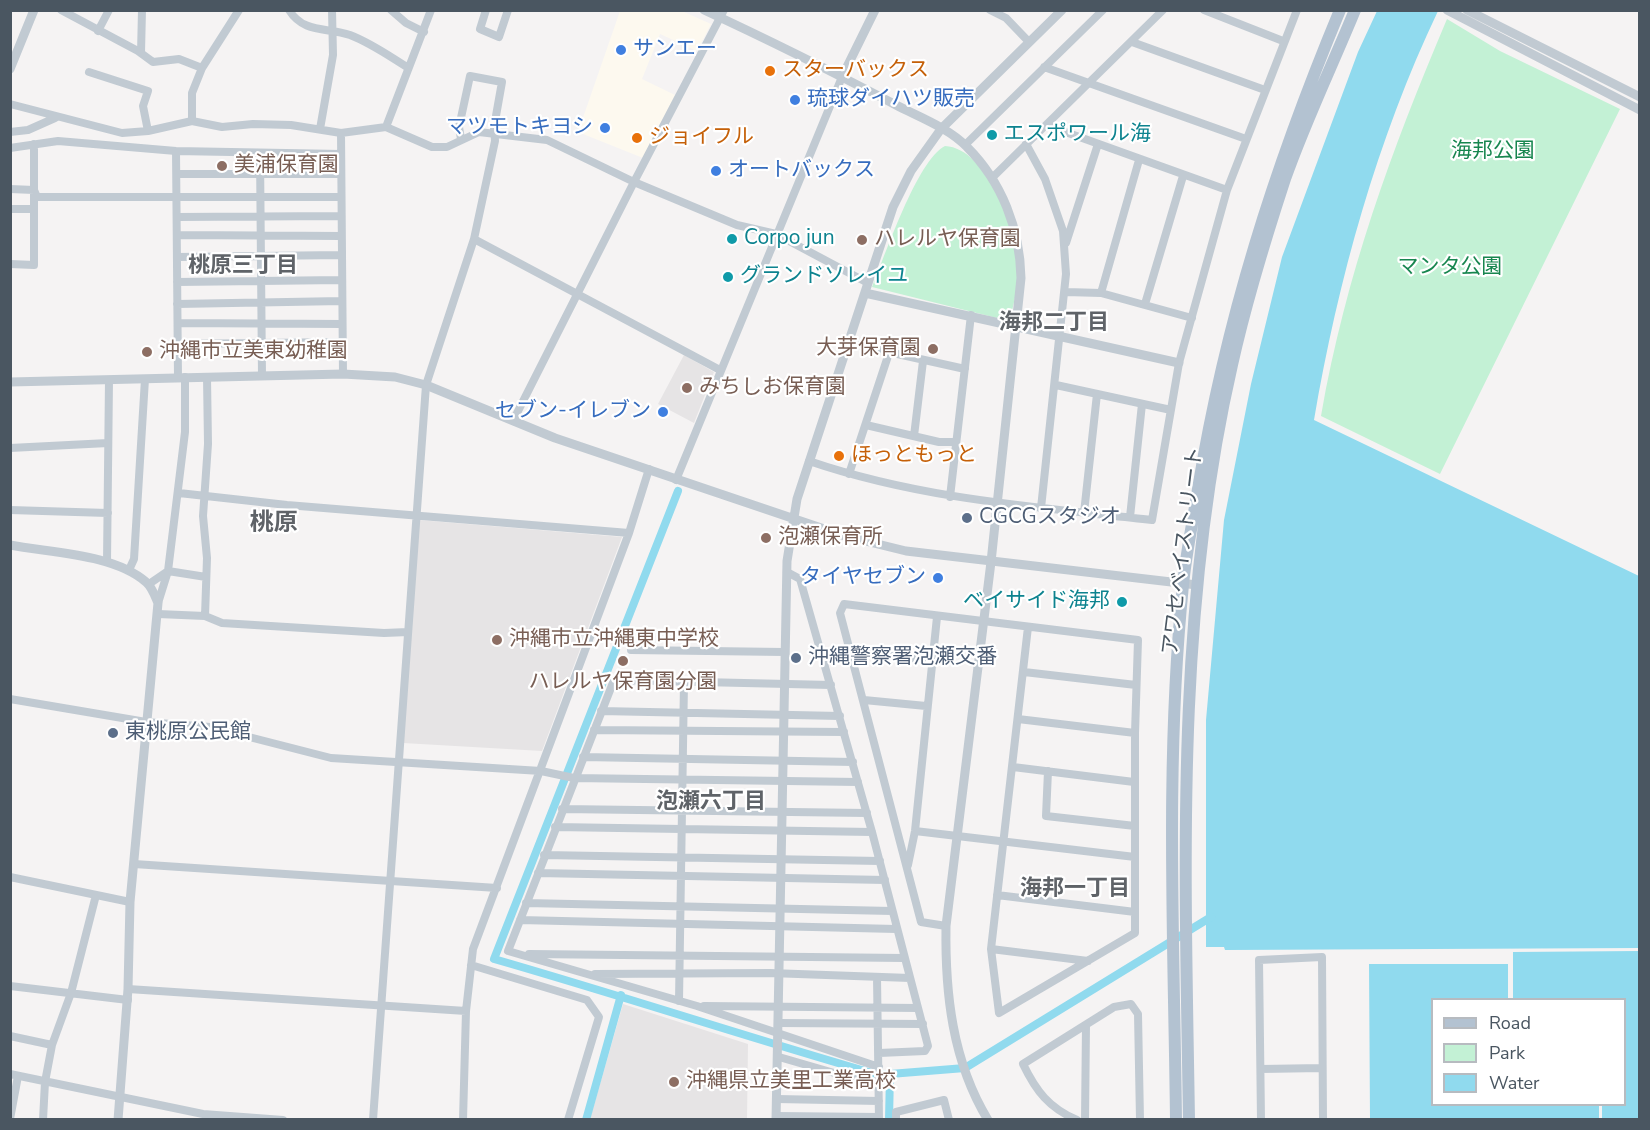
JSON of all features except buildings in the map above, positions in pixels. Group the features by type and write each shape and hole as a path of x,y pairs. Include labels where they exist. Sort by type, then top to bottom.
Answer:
{"main road":[{"name":"アワセベイストリート","path":"1176,1119 1173,916 1175,701 1183,584 1222,362 1247,266 1276,173 1340,10"},
{"name":"アワセベイストリート","path":"1189,1119 1186,910 1187,725 1197,585 1217,437 1232,364 1257,269 1286,177 1355,10"}],"street":[{"path":"10,69 34,10"},
{"path":"61,10 141,53 153,62 179,59 202,68"},
{"path":"98,31 109,10"},
{"path":"141,53 142,10"},
{"path":"192,122 192,93 202,68 239,10"},
{"path":"289,10 302,24 315,31 332,30 377,48 407,67"},
{"path":"320,129 333,55 332,10"},
{"path":"392,10 406,23 424,32"},
{"path":"386,128 407,67 424,32 431,10"},
{"path":"486,10 480,29 499,37 508,10"},
{"path":"704,10 722,14 941,129 965,145 993,177 1010,212 1020,255 1016,325 991,562 946,926 946,987 958,1048 974,1096 988,1119"},
{"path":"676,480 842,76 875,10"},
{"path":"990,10 1006,18 1029,42"},
{"path":"878,977 879,1118 776,1118 779,1057 778,957 783,812 786,572 793,520 809,462 893,207 911,171 941,129 1062,10"},
{"path":"965,145 1103,10"},
{"path":"993,177 1163,10"},
{"path":"1204,10 1283,41"},
{"path":"809,462 849,474 950,496 1152,520 1179,363 1227,190 1283,41 1297,10"},
{"path":"1467,10 1640,110"},
{"path":"1448,11 1477,17 1640,97"},
{"path":"513,421 722,14"},
{"path":"1132,42 1265,90"},
{"path":"1044,67 1246,140"},
{"path":"89,72 148,91 143,106 148,131"},
{"path":"373,1119 426,385 474,239 495,141 502,82 470,76 459,127 461,139"},
{"path":"10,104 55,118 122,133 148,131 192,122 222,127 253,124 320,129 341,133 386,128 432,147 447,147 479,132 547,140 634,182 737,225 776,234 868,283"},
{"path":"10,132 28,130 55,118"},
{"path":"1046,125 1227,190"},
{"path":"341,133 340,216 344,374"},
{"path":"10,148 58,141 176,151 342,154"},
{"path":"10,264 34,265 34,144"},
{"path":"1026,144 1049,187 1063,231 1065,248 1066,292 1041,508"},
{"path":"1065,248 1098,144"},
{"path":"118,1119 128,1000 130,902 146,722 158,603 168,571 186,432 178,344 176,151"},
{"path":"260,153 262,376"},
{"path":"1101,293 1139,159"},
{"path":"177,174 341,174"},
{"path":"1145,304 1183,176"},
{"path":"10,189 34,190"},
{"path":"34,190 37,197 260,195 340,197"},
{"path":"10,208 34,209"},
{"path":"177,216 340,216"},
{"path":"177,235 341,236"},
{"path":"474,239 720,370"},
{"path":"177,257 341,255"},
{"path":"177,282 341,280"},
{"path":"1066,292 1101,293 1192,318"},
{"path":"865,293 1179,363"},
{"path":"177,304 342,301"},
{"path":"950,496 971,315"},
{"path":"178,323 342,324"},
{"path":"178,344 343,342"},
{"path":"848,344 965,369"},
{"path":"849,474 889,353"},
{"path":"914,436 923,361"},
{"path":"10,382 344,374 395,377 426,385 513,421 793,520 906,551 1197,585"},
{"path":"205,616 207,542 202,516 208,444 207,377"},
{"path":"129,570 134,559 145,379"},
{"path":"107,562 109,380"},
{"path":"1056,385 1170,410"},
{"path":"1084,513 1097,394"},
{"path":"1130,517 1142,404"},
{"path":"866,426 956,442"},
{"path":"10,448 108,443"},
{"path":"463,1119 466,1011 473,949 540,771 548,743 629,533 649,469"},
{"path":"179,493 287,505 629,533"},
{"path":"10,510 108,513"},
{"path":"10,545 107,562 129,570 148,584 158,603"},
{"path":"148,584 168,571 206,577"},
{"path":"786,572 800,579 867,813 928,1046 925,1051 879,1053"},
{"path":"946,926 921,922 840,613 844,604 1138,640 1134,782 1135,933 999,1013 991,949 1028,627"},
{"path":"158,614 205,616 222,623 384,633 408,632"},
{"path":"908,870 915,831 937,616"},
{"path":"631,650 784,652"},
{"path":"851,652 932,660"},
{"path":"1024,672 1136,685"},
{"path":"831,685 614,680 508,951 697,1006 879,1066"},
{"path":"679,1001 684,682"},
{"path":"10,699 146,722 210,727 331,758 398,760 540,771 574,778 858,782"},
{"path":"864,700 926,706"},
{"path":"602,711 840,716"},
{"path":"1018,719 1135,733"},
{"path":"594,730 844,732"},
{"path":"583,757 853,762"},
{"path":"1013,767 1134,782"},
{"path":"1048,771 1046,816 1135,826"},
{"path":"562,809 867,813"},
{"path":"555,826 872,832"},
{"path":"915,831 1135,856"},
{"path":"544,855 880,861"},
{"path":"134,864 497,888"},
{"path":"537,873 885,880"},
{"path":"10,877 130,902"},
{"path":"43,1119 45,1082 52,1045 71,993 96,895"},
{"path":"996,895 1135,912"},
{"path":"526,903 892,910"},
{"path":"520,920 896,929"},
{"path":"991,949 1088,961"},
{"path":"518,954 904,958"},
{"path":"1261,1119 1259,960 1322,957 1323,1119"},
{"path":"471,966 587,1000 599,1017 568,1119"},
{"path":"588,974 778,974 910,978"},
{"path":"10,986 128,1000"},
{"path":"128,989 380,1003 466,1011"},
{"path":"1077,1119 1057,1116 1032,1084 1023,1064 1114,1007 1131,1004 1138,1014 1140,1119"},
{"path":"697,1006 918,1008"},
{"path":"779,1023 922,1024"},
{"path":"1085,1119 1086,1024"},
{"path":"10,1036 52,1045"},
{"path":"779,1057 879,1086"},
{"path":"1260,1069 1322,1068"},
{"path":"10,1119 14,1075 203,1113 283,1119"},
{"path":"777,1099 879,1101"},
{"path":"896,1119 897,1112 944,1100 949,1119"}],"shaded area":[{"path":"620,11 682,11 711,24 697,51 660,34 642,79 675,95 643,158 578,132"},
{"name":"みちしお保育園","path":"684,355 714,372 694,423 658,404"},
{"name":"沖縄市立沖縄東中学校","path":"419,520 622,537 542,751 403,743"},
{"name":"沖縄県立美里工業高校","path":"623,1004 748,1044 747,1119 590,1119"}],"green space":[{"name":"海邦公園","path":"1447,19 1500,51 1620,109 1440,474 1321,416 1343,313 1372,214 1407,117"},
{"path":"945,146 960,150 975,161 998,195 1006,216 1013,236 1018,271 1009,321 872,287 893,232 913,189 934,155"}],"water":[{"path":"1377,11 1438,11 1396,109 1362,211 1335,315 1314,420 1639,576 1639,948 1225,950 1224,947 1206,947 1206,720 1224,520 1251,384 1282,257 1358,52"},
{"path":"1639,951 1639,1119 1602,1119 1602,1106 1626,1106 1626,998 1513,998 1513,952"},
{"path":"1369,964 1508,964 1508,998 1431,998 1431,1106 1599,1106 1599,1119 1370,1119"}],"waterway":[{"path":"678,491 494,959 879,1075 965,1068 1211,917"},
{"path":"586,1120 621,995"},
{"path":"889,1120 890,1074"}],"place":[{"name":"サンエー","path":"621,50"},
{"name":"スターバックス","path":"770,71"},
{"name":"琉球ダイハツ販売","path":"795,100"},
{"name":"マツモトキヨシ","path":"605,128"},
{"name":"エスポワール海","path":"992,135"},
{"name":"ジョイフル","path":"637,138"},
{"name":"美浦保育園","path":"222,166"},
{"name":"オートバックス","path":"716,171"},
{"name":"Corpo jun","path":"732,239"},
{"name":"ハレルヤ保育園","path":"862,240"},
{"name":"グランドソレイユ","path":"728,277"},
{"name":"大芽保育園","path":"933,349"},
{"name":"沖縄市立美東幼稚園","path":"147,352"},
{"name":"みちしお保育園","path":"687,388"},
{"name":"セブン-イレブン","path":"663,412"},
{"name":"ほっともっと","path":"839,456"},
{"name":"CGCGスタジオ","path":"967,518"},
{"name":"泡瀬保育所","path":"766,538"},
{"name":"タイヤセブン","path":"938,578"},
{"name":"ベイサイド海邦","path":"1122,602"},
{"name":"沖縄市立沖縄東中学校","path":"497,640"},
{"name":"沖縄警察署泡瀬交番","path":"796,658"},
{"name":"ハレルヤ保育園分園","path":"623,661"},
{"name":"東桃原公民館","path":"113,733"},
{"name":"沖縄県立美里工業高校","path":"674,1082"}],"district":[{"name":"桃原三丁目","path":"243,267"},
{"name":"海邦二丁目","path":"1054,324"},
{"name":"桃原","path":"274,524"},
{"name":"泡瀬六丁目","path":"711,803"},
{"name":"海邦一丁目","path":"1075,890"}],"park label":[{"name":"マンタ公園","path":"1450,268"}]}
